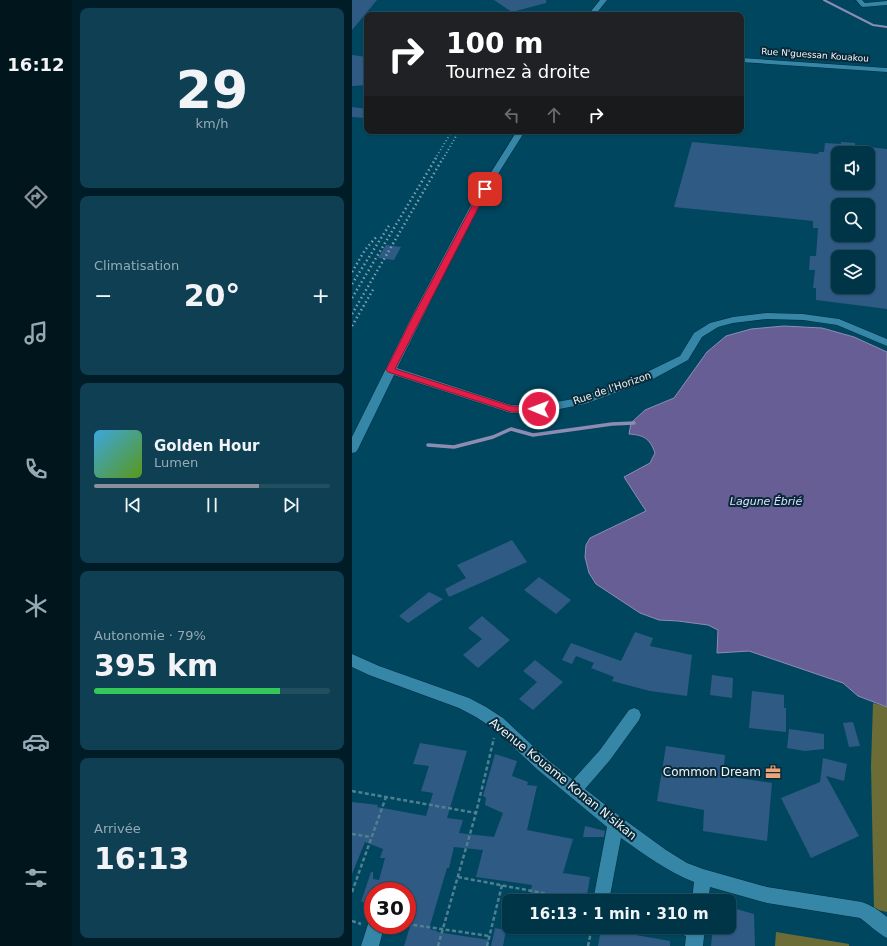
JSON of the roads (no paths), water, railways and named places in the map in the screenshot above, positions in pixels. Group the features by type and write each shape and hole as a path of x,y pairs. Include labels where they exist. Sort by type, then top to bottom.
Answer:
{"street":[{"path":"594,12 604,0"},
{"path":"859,0 863,5 887,3"},
{"name":"Rue N'guessan Kouakou","path":"744,60 887,70"},
{"path":"352,449 390,370 477,201 519,134"},
{"name":"Rue de l'Horizon","path":"390,370 511,409 539,409 581,400 649,376 684,358 698,334 714,325 732,320 766,316 803,317 838,322 887,343"},
{"name":"Avenue Kouame Konan N'sikan","path":"352,660 374,671 464,703 498,723 574,790 616,824 660,856 682,868 703,877 767,895 862,910 874,917 887,928"},
{"path":"574,790 605,755 634,715"},
{"path":"602,894 616,824"},
{"path":"701,894 703,877"},
{"path":"370,946 374,934"}],"water":[{"name":"Lagune Ébrié","path":"784,326 822,328 854,337 887,352 887,707 858,696 843,683 749,651 717,653 718,630 708,625 659,620 640,613 596,584 589,573 585,557 586,545 590,538 646,511 624,477 650,463 655,453 651,444 645,438 638,435 629,434 631,423 645,410 674,398 707,352 726,336 751,329"}],"waterway":[{"path":"824,0 873,25 887,27"},
{"path":"428,445 454,447 493,437 511,429 533,435 612,424 634,423"}],"railway":[{"path":"435,159 450,134"},
{"path":"443,159 457,134"},
{"path":"352,298 436,158"},
{"path":"352,314 443,158"},
{"path":"352,284 390,224"},
{"path":"352,272 365,250 377,236"},
{"path":"352,326 374,288"}],"place":[{"name":"Common Dream","path":"773,772"}]}
